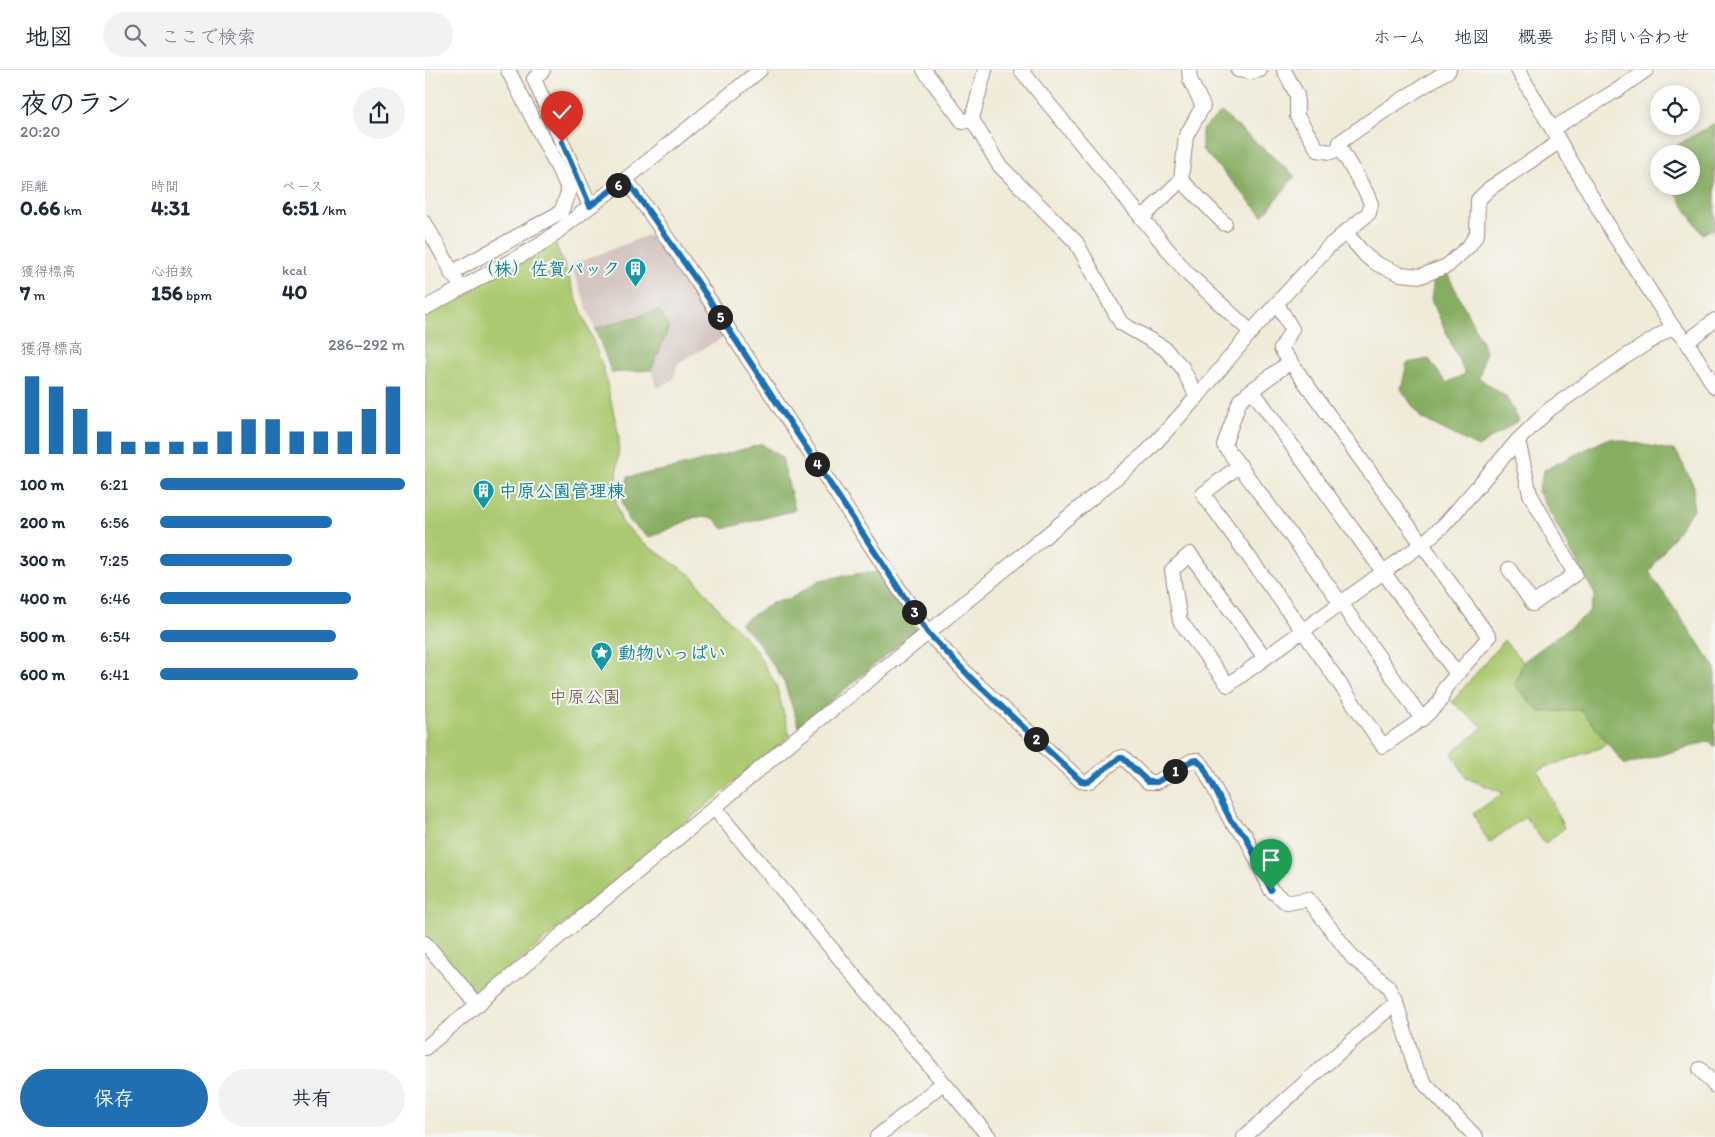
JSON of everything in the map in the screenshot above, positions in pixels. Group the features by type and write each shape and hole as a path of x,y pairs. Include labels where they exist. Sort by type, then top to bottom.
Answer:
{"street":[{"path":"451,273 561,212 569,190 509,70"},
{"path":"543,70 534,79 590,206"},
{"path":"425,308 540,245 626,179 760,70"},
{"path":"924,70 963,122 972,119"},
{"path":"985,70 972,119 999,165 1076,242 1121,323 1164,348 1182,367 1197,397"},
{"path":"1021,70 1187,273 1251,332"},
{"path":"1141,218 1181,180 1186,136 1203,106 1190,80 1189,70"},
{"path":"1238,70 1251,72 1260,70"},
{"path":"1284,70 1297,96 1297,116 1318,150 1331,152 1340,148"},
{"path":"425,1048 795,739 928,633 1147,452 1328,247 1369,213 1371,204 1367,194 1340,148 1340,142 1449,70"},
{"path":"1518,70 1614,235 1673,327 1687,342 1713,381"},
{"path":"1552,129 1619,89 1646,70"},
{"path":"1345,232 1367,258 1377,264 1400,274 1421,276 1436,272 1447,266 1469,246 1477,234 1478,200 1490,188 1559,142"},
{"path":"626,179 695,278 928,633 972,679 1081,781 1088,782 1119,758 1123,758 1148,782 1157,782 1191,761 1197,760 1203,766 1231,821 1245,835 1271,890 1287,903 1308,899 1353,958 1387,985 1396,1002 1415,1067 1426,1085 1476,1137"},
{"path":"1181,180 1225,224"},
{"path":"425,223 451,273 462,288"},
{"path":"1240,466 1203,494 1303,631 1383,746 1422,719 1440,702 1445,688 1489,638 1281,349 1292,329 1277,304"},
{"path":"1687,342 1715,320"},
{"path":"1265,658 1189,554 1172,570 1180,621 1228,685 1303,631 1421,544 1445,524 1518,440 1550,409 1625,357 1673,327"},
{"path":"1290,362 1240,400 1224,445 1341,603 1422,719"},
{"path":"1252,390 1457,674"},
{"path":"1509,569 1533,604 1575,574 1530,494 1518,440"},
{"path":"714,808 989,1137"},
{"path":"425,943 478,1005"},
{"path":"1244,1137 1396,1002"},
{"path":"1700,1068 1715,1086"},
{"path":"877,1137 943,1083"}],"shaded area":[{"path":"656,232 724,337 678,363 673,380 657,388 651,370 668,328 658,310 595,329 571,265"}],"green space":[{"path":"1221,112 1295,176 1263,216 1202,149 1202,130"},
{"path":"1715,123 1715,228 1702,234 1677,195 1700,195 1700,145 1677,145 1694,135 1700,135 1700,132"},
{"name":"中原公園","path":"555,242 603,367 619,436 616,503 622,523 645,544 691,575 755,649 776,685 790,736 470,1002 425,945 425,314"},
{"path":"1448,275 1486,350 1479,378 1506,397 1519,420 1478,447 1421,418 1401,389 1407,363 1429,359 1446,383 1465,374 1431,299 1434,277"},
{"path":"659,310 669,328 651,370 612,373 595,329"},
{"path":"1609,438 1676,451 1694,486 1693,509 1649,572 1715,667 1715,747 1710,741 1625,765 1581,710 1540,712 1515,685 1523,662 1589,613 1595,595 1538,491 1544,470"},
{"path":"762,444 782,458 795,510 723,529 714,518 695,517 649,538 628,520 622,501 628,477 680,467"},
{"path":"880,572 917,630 799,727 784,682 758,642 740,623 774,602 790,599 820,580"},
{"path":"1504,640 1523,662 1515,685 1540,712 1581,710 1607,742 1600,748 1538,770 1564,828 1545,844 1525,817 1489,843 1473,814 1503,793 1466,778 1452,753 1483,727 1452,702"}],"place":[{"name":"（株）佐賀パック","path":"636,288"},
{"name":"中原公園管理棟","path":"483,510"},
{"name":"動物いっぱい","path":"602,672"}],"route":[{"path":"562,142 590,206 626,179 695,278 928,633 972,679 1081,781 1088,782 1119,758 1123,758 1148,782 1157,782 1191,761 1197,760 1203,766 1231,821 1245,835 1271,890"}]}
